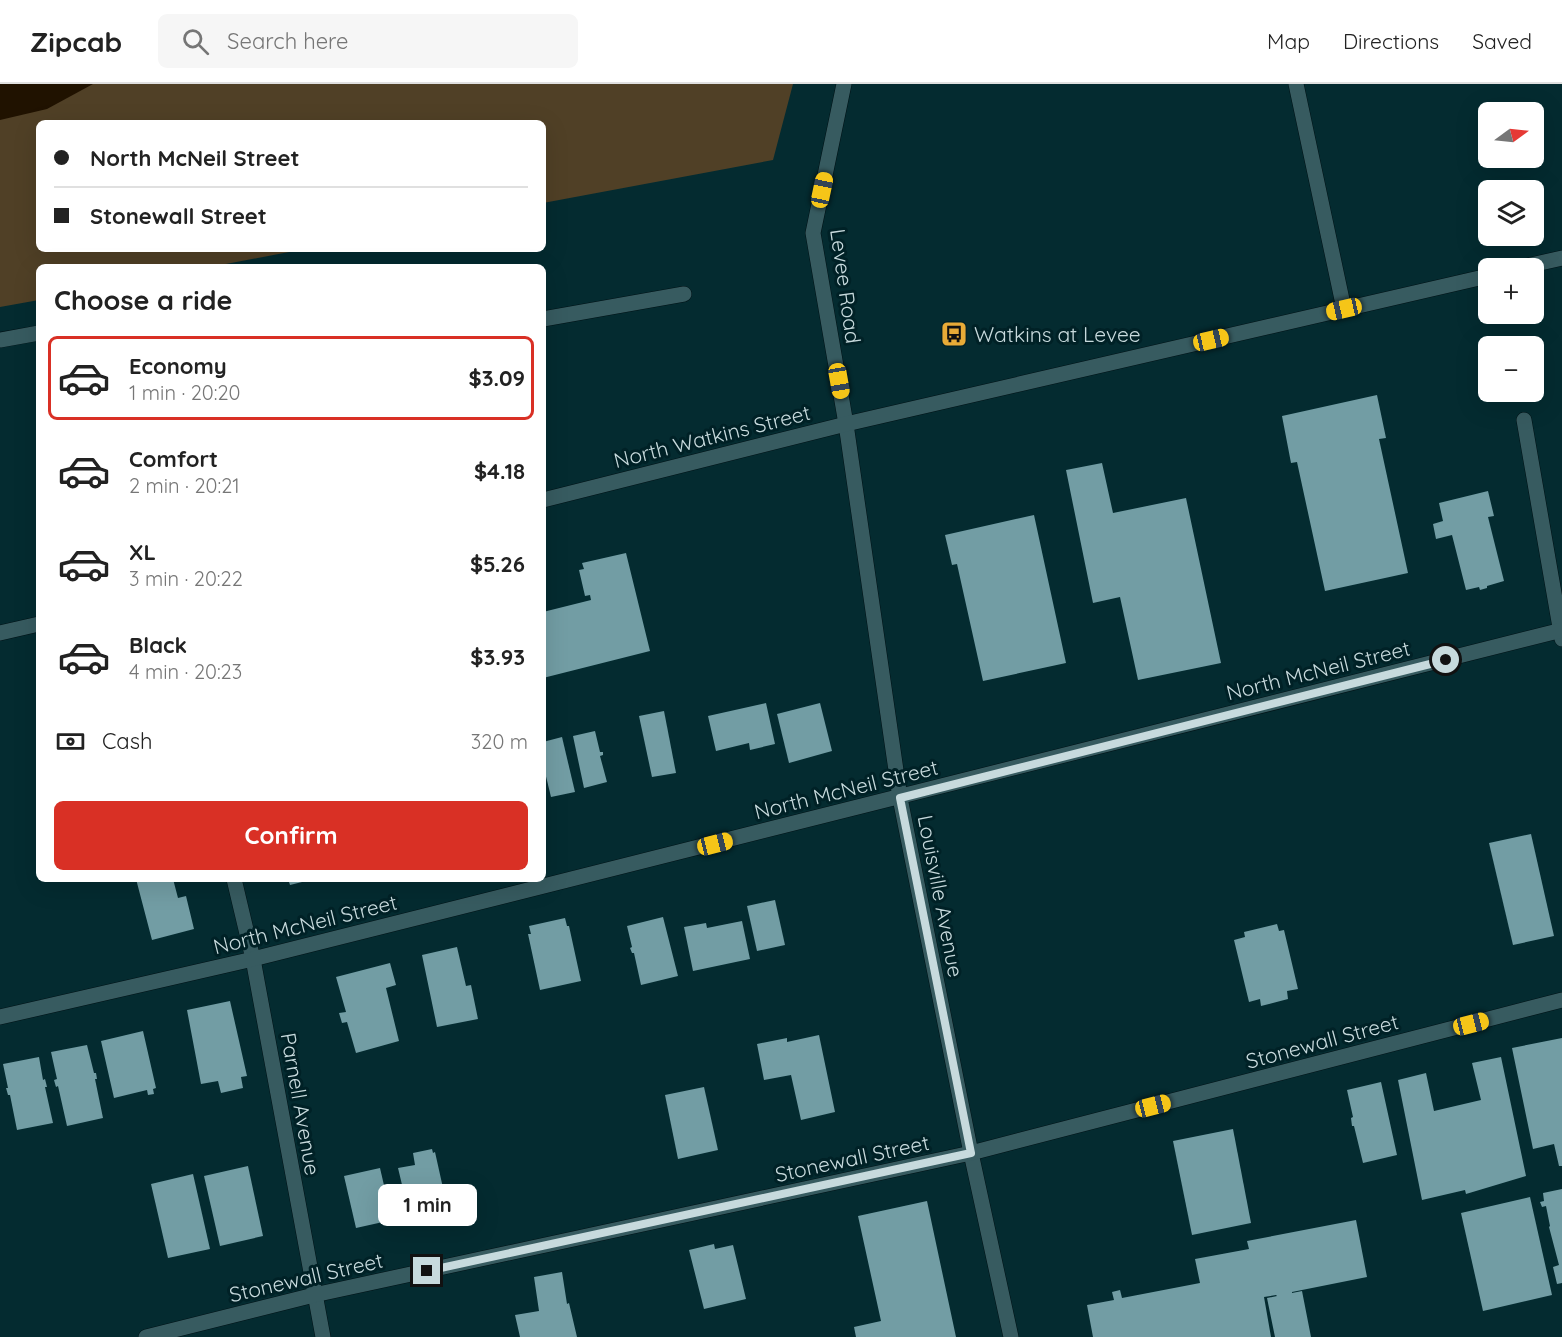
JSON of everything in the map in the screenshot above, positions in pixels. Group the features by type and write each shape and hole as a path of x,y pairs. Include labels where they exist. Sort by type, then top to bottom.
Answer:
{"street":[{"name":"Levee Road","path":"844,84 813,233 846,424"},
{"path":"1296,84 1344,309"},
{"path":"1544,262 1562,258"},
{"name":"North Watkins Street","path":"546,499 846,424 1478,278"},
{"path":"546,318 684,294"},
{"path":"0,340 36,334"},
{"path":"1524,420 1561,633"},
{"name":"Louisville Avenue","path":"846,424 900,798 971,1153 1011,1337"},
{"path":"0,633 36,625"},
{"name":"North McNeil Street","path":"0,1017 253,959 1561,633"},
{"name":"Parnell Avenue","path":"235,882 253,959 323,1337"},
{"name":"Stonewall Street","path":"146,1337 314,1295 971,1153 1562,1000"}],"shaded area":[{"path":"0,84 793,84 773,160 546,202 546,120 36,120 36,252 289,252 226,264 36,264 36,301 0,307"},
{"path":"0,84 93,84 47,109 0,120"}],"building":[{"path":"1377,395 1386,438 1379,439 1408,573 1325,591 1297,462 1291,463 1282,416"},
{"path":"1102,463 1113,513 1186,498 1221,663 1138,680 1120,597 1093,603 1066,470"},
{"path":"1488,491 1494,516 1488,517 1504,581 1480,590 1479,587 1466,590 1452,535 1436,539 1433,524 1443,521 1439,503"},
{"path":"1034,515 1066,663 983,681 957,564 952,565 945,535"},
{"path":"626,553 650,651 546,677 546,611 591,600 590,595 585,596 579,570 584,569 582,563"},
{"path":"766,703 775,744 750,750 749,743 716,751 708,716"},
{"path":"820,703 832,751 789,763 777,714"},
{"path":"664,711 676,773 652,777 639,716"},
{"path":"595,731 600,752 603,752 600,756 607,782 584,788 573,736"},
{"path":"562,737 575,792 551,797 546,776 546,741"},
{"path":"1531,834 1554,936 1513,945 1489,843"},
{"path":"137,882 174,882 178,898 186,896 194,929 152,940"},
{"path":"775,900 785,945 757,951 747,906"},
{"path":"663,917 678,976 641,985 634,953 630,948 632,947 627,926"},
{"path":"565,918 569,926 581,981 540,990 528,934 531,934 529,926"},
{"path":"742,921 750,959 693,971 684,927 706,923 707,928"},
{"path":"1277,924 1279,931 1284,930 1298,989 1287,991 1288,999 1261,1006 1260,999 1249,1002 1234,940 1245,937 1244,932"},
{"path":"457,947 466,986 471,985 478,1019 437,1027 422,955"},
{"path":"390,963 396,985 386,988 399,1041 356,1053 347,1022 342,1023 339,1013 346,1012 336,977"},
{"path":"230,1001 247,1076 241,1077 243,1088 221,1093 218,1081 201,1084 187,1010"},
{"path":"143,1031 156,1088 153,1089 154,1094 148,1095 147,1090 114,1098 101,1041"},
{"path":"819,1035 835,1112 801,1120 791,1075 764,1080 757,1044 787,1038 787,1042"},
{"path":"1562,1038 1562,1166 1559,1166 1554,1144 1533,1149 1512,1048"},
{"path":"87,1045 94,1073 96,1073 97,1079 95,1079 103,1118 67,1126 58,1086 56,1087 54,1080 57,1079 51,1052"},
{"path":"39,1057 53,1123 17,1130 10,1095 6,1088 8,1088 3,1064"},
{"path":"1501,1057 1526,1176 1466,1194 1465,1190 1422,1200 1398,1080 1426,1073 1434,1111 1481,1100 1472,1063"},
{"path":"1381,1082 1397,1155 1363,1163 1354,1126 1352,1126 1351,1118 1353,1117 1347,1090"},
{"path":"704,1087 718,1150 678,1159 665,1095"},
{"path":"1233,1129 1251,1223 1192,1235 1173,1141"},
{"path":"432,1149 433,1153 435,1152 447,1206 409,1214 398,1168 415,1165 413,1153"},
{"path":"248,1166 263,1236 220,1246 204,1176"},
{"path":"380,1168 392,1220 356,1228 344,1176"},
{"path":"193,1174 210,1249 168,1258 151,1184"},
{"path":"1562,1189 1562,1283 1557,1284 1553,1267 1559,1265 1546,1206 1542,1207 1540,1202 1544,1201 1543,1193"},
{"path":"1530,1197 1552,1295 1483,1311 1461,1213"},
{"path":"927,1201 956,1337 856,1337 854,1327 881,1321 858,1216"},
{"path":"1356,1220 1367,1277 1292,1292 1302,1291 1311,1337 1275,1337 1267,1298 1276,1295 1264,1297 1271,1337 1093,1337 1087,1305 1114,1300 1112,1292 1120,1290 1122,1298 1200,1283 1195,1259 1249,1249 1247,1241"},
{"path":"714,1244 715,1249 733,1245 746,1299 704,1309 689,1250"},
{"path":"562,1272 567,1304 569,1303 577,1337 520,1337 515,1315 539,1311 534,1277"}],"place":[{"name":"Watkins at Levee","path":"954,334"}],"route":[{"path":"427,1271 971,1153 900,798 1446,660"}]}
